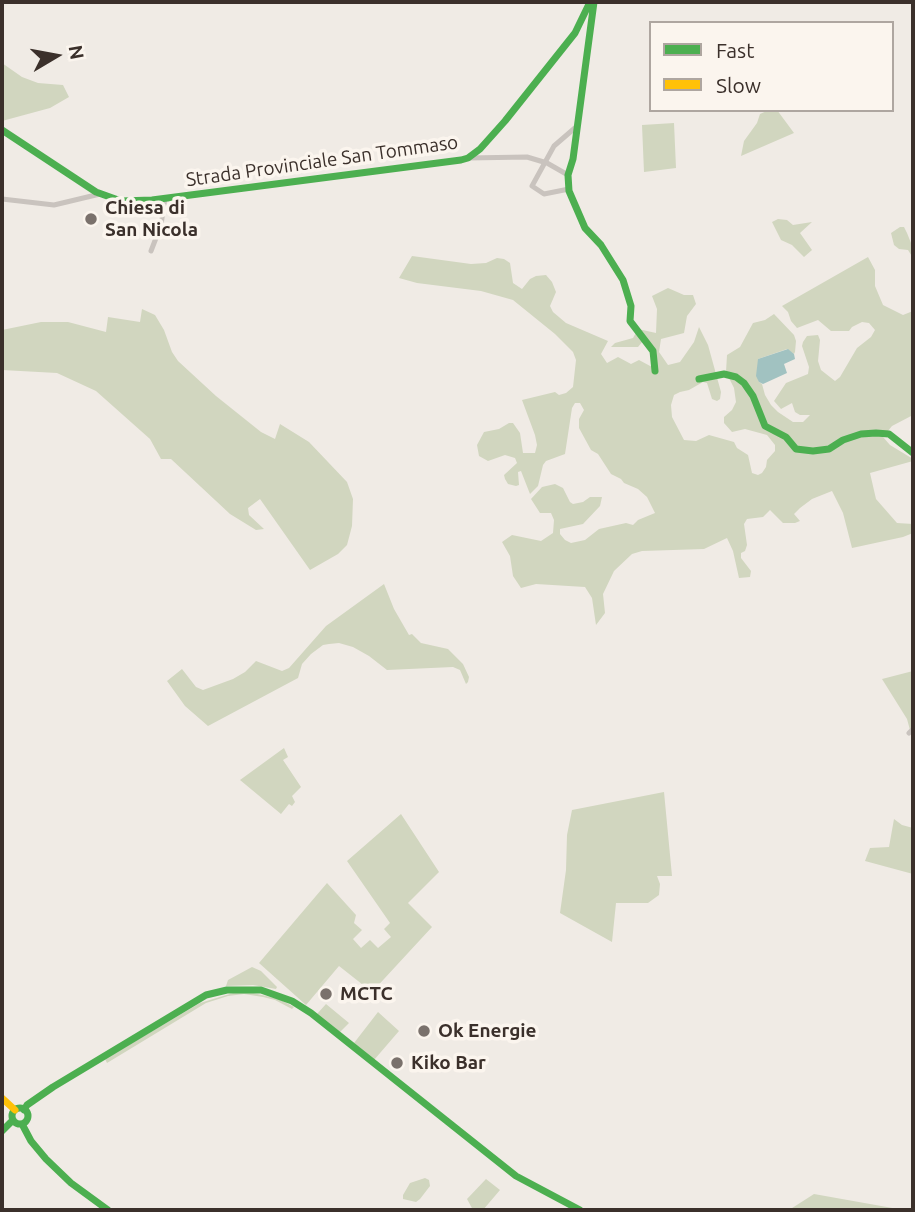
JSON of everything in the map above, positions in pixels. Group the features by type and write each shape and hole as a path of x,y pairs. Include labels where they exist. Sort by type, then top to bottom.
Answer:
{"street":[{"path":"592,2 573,159 568,175 569,189 585,228 601,245 623,280 631,306 630,321 653,351 655,371"},
{"name":"Strada Provinciale San Tommaso","path":"2,131 100,194 121,201 426,166 468,158 505,121 557,57 575,33 592,2"},
{"path":"569,189 544,194 533,189 554,146 576,127"},
{"path":"468,158 514,155 547,163 568,175"},
{"path":"2,199 54,205 100,194"},
{"path":"151,251 161,225 165,198"},
{"path":"699,379 724,374 736,377 753,396 765,426 786,437 796,449 829,449 843,440 876,433 889,434 913,453"},
{"path":"24,1110 53,1087 206,995 227,990 261,990 292,1001 311,1013 516,1176 578,1209"},
{"path":"2,1098 15,1110 24,1110"},
{"path":"2,1131 13,1120 15,1110"},
{"path":"22,1124 27,1116 24,1110"},
{"path":"13,1120 22,1124 31,1142 46,1160 71,1183 108,1210"}],"green space":[{"path":"2,63 22,77 38,83 63,85 69,97 50,108 2,121"},
{"path":"778,112 794,133 741,156 744,141 760,114"},
{"path":"674,123 676,168 644,172 642,125"},
{"path":"778,219 787,220 793,225 812,222 800,233 812,250 804,257 792,245 781,240 772,222"},
{"path":"904,227 907,233 913,248 913,258 908,250 894,245 891,233"},
{"path":"412,256 471,264 504,259 510,263 513,283 522,289 530,279 546,275 556,292 550,306 553,312 566,323 608,341 601,354 607,363 618,357 631,364 639,360 652,367 652,354 643,341 638,347 611,347 615,343 633,338 638,329 656,333 657,309 652,296 668,288 684,295 693,295 696,304 687,316 684,333 661,339 659,352 668,365 680,362 694,342 699,327 708,345 721,392 720,399 712,399 707,383 703,382 674,395 672,417 684,440 696,441 709,435 734,442 737,448 748,455 752,473 758,475 766,467 767,460 775,451 775,445 767,435 745,429 732,432 724,423 724,417 736,402 734,388 726,372 727,355 740,347 753,323 774,314 794,335 795,352 794,354 787,349 758,359 759,382 771,405 778,412 793,422 803,422 810,415 795,412 792,403 781,409 774,401 786,383 808,374 809,367 802,346 807,336 818,335 818,361 821,370 835,381 857,348 871,337 875,330 869,323 862,322 849,331 831,331 818,320 797,328 782,306 868,257 875,270 875,286 883,305 903,315 913,311 913,415 892,426 883,437 913,461 870,473 876,499 897,523 913,524 913,533 852,548 843,513 832,491 812,499 800,508 794,514 800,521 795,523 783,523 770,510 763,517 747,519 744,524 747,545 741,558 751,571 750,577 739,578 727,538 704,549 642,551 632,554 614,571 603,594 605,613 596,625 592,598 585,587 536,584 521,588 513,576 510,556 502,542 512,535 541,541 553,533 554,520 551,513 540,513 531,499 542,487 555,484 563,488 573,504 590,497 602,497 600,506 583,524 560,529 560,534 571,543 585,540 599,529 626,523 633,525 655,513 647,497 611,474 598,454 591,450 579,428 579,419 584,410 580,403 575,403 572,408 565,454 546,461 538,486 530,494 521,471 518,472 519,485 508,484 505,479 504,475 517,463 515,458 505,455 488,461 479,456 477,445 484,432 499,429 509,423 513,423 520,433 523,453 535,453 535,435 522,400 555,392 559,395 566,393 573,387 576,360 573,352 555,334 513,300 481,291 417,283 399,278"},
{"path":"142,309 155,315 178,361 216,396 261,432 275,439 280,424 309,442 347,482 353,499 352,526 347,545 338,554 310,570 260,499 248,508 249,515 264,529 256,530 230,514 171,459 161,459 150,439 96,391 57,373 2,370 2,330 41,322 68,322 106,332 108,317 140,322"},
{"path":"384,584 409,635 412,634 421,643 448,649 463,664 469,677 466,684 460,670 453,667 387,670 353,647 339,643 329,644 311,654 302,664 298,678 208,726 185,706 167,681 182,669 196,687 203,690 233,679 256,661 282,671 289,668 326,626"},
{"path":"913,671 913,728 910,730 907,719 882,679"},
{"path":"284,748 288,757 283,760 301,787 292,796 295,802 292,806 289,804 281,814 240,780"},
{"path":"664,792 672,876 657,876 660,884 659,895 648,903 616,903 612,942 560,913 572,810"},
{"path":"401,814 439,872 408,903 432,927 372,992 339,966 306,1005 259,963 327,883 356,915 354,923 362,930 353,939 361,948 370,940 378,948 391,937 384,929 390,923 347,861"},
{"path":"894,819 913,828 913,874 865,861 870,848 889,847"},
{"path":"252,967 261,971 276,989 253,985 226,986 228,980"},
{"path":"249,992 279,999 294,1007 292,1009 263,997 244,994 228,996 206,1003 107,1063 105,1059 200,1003 233,993"},
{"path":"326,1004 349,1023 340,1032 317,1014"},
{"path":"378,1012 399,1031 374,1060 354,1043"},
{"path":"425,1178 429,1180 430,1186 420,1199 416,1202 403,1199 410,1183"},
{"path":"486,1179 500,1190 483,1210 473,1210 467,1199"},
{"path":"814,1194 898,1209 789,1210"}],"water":[{"path":"788,349 795,359 784,364 787,373 763,384 759,382 756,376 758,359"}],"traffic: fast":[{"path":"2,130 96,192 121,201 152,200 461,160 480,149 505,121 575,33 590,2"},
{"path":"594,2 573,159 568,175 569,191 585,228 601,245 623,280 631,306 630,321 653,351 655,371"},
{"path":"699,379 724,374 736,377 753,396 765,426 786,437 796,449 829,449 843,440 861,434 876,433 889,434 913,453"},
{"path":"24,1110 53,1087 206,995 227,990 261,990 292,1001 311,1013 516,1176 580,1210"},
{"path":"20,1108 28,1116 20,1124 12,1116 20,1108"},
{"path":"2,1131 13,1120"},
{"path":"22,1124 31,1141 46,1159 71,1183 108,1210"}],"traffic: slow":[{"path":"2,1098 15,1110"}],"place":[{"name":"Chiesa di San Nicola","path":"91,219"},
{"name":"MCTC","path":"326,994"},
{"name":"Ok Energie","path":"424,1031"},
{"name":"Kiko Bar","path":"397,1063"}]}
